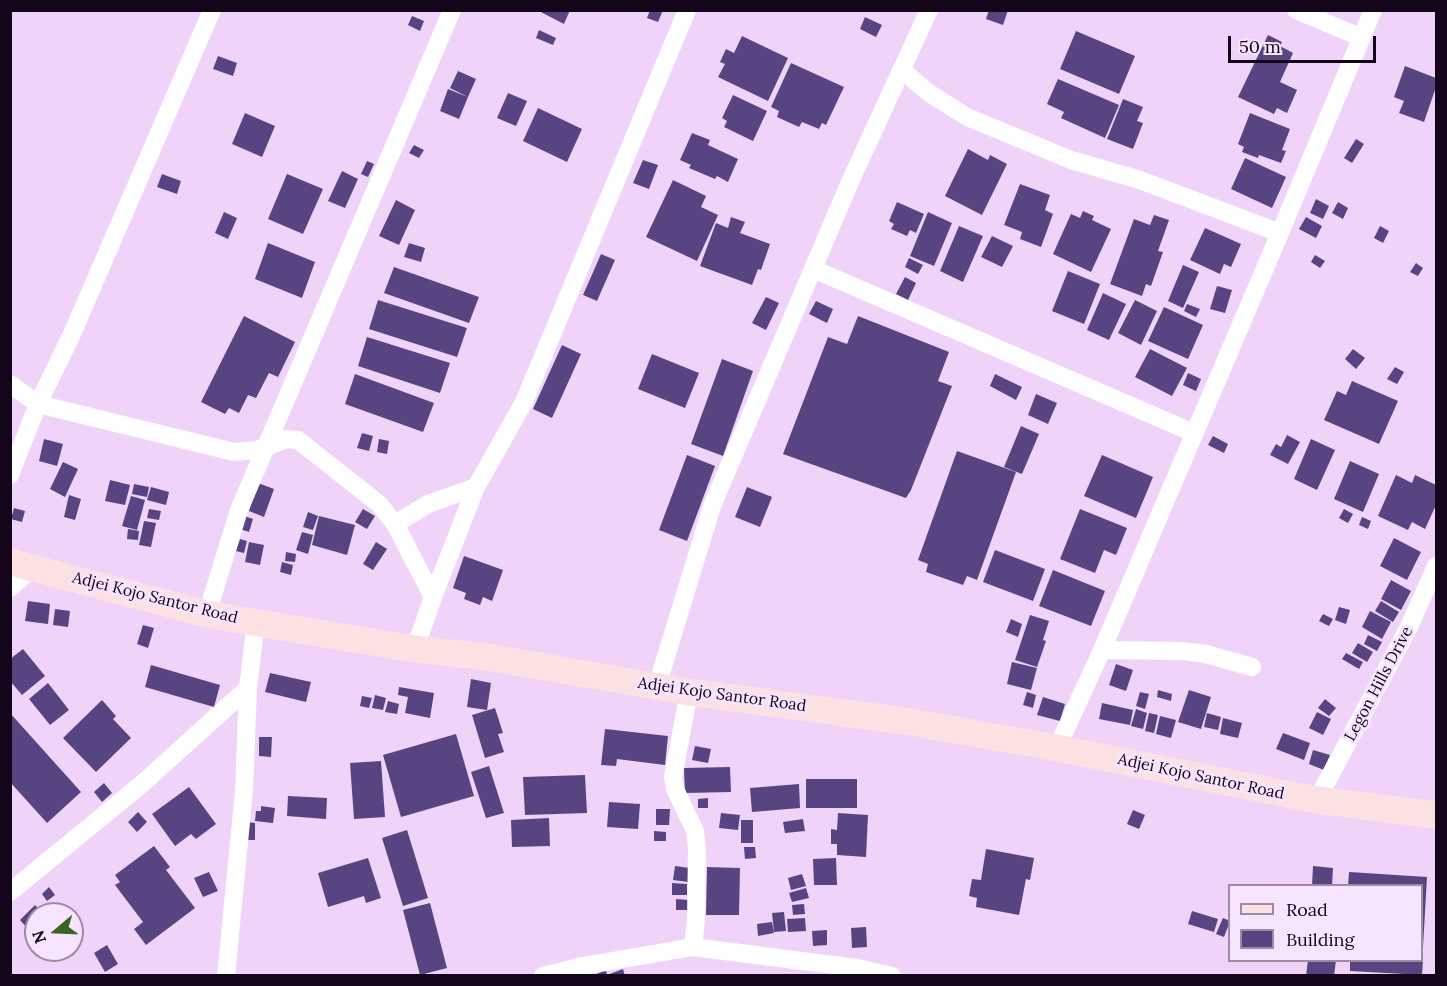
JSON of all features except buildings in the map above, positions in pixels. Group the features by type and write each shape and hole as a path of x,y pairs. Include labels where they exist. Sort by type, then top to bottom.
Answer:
{"street":[{"path":"10,474 38,404 72,334 212,10"},
{"path":"207,614 239,510 452,10"},
{"path":"415,649 432,597 476,487 524,402 687,10"},
{"path":"657,686 712,506 813,268 929,10"},
{"path":"1296,10 1360,37"},
{"path":"1057,748 1102,650 1373,10"},
{"path":"902,70 929,93 968,117 1071,160 1140,180 1280,233"},
{"path":"813,268 1194,433"},
{"path":"10,384 38,404 234,452 257,450 287,439 298,440 379,504 395,524 432,597"},
{"path":"395,524 428,504 476,487"},
{"path":"10,588 22,564"},
{"name":"Adjei Kojo Santor Road","path":"22,564 207,614 415,649 487,657 689,692 905,721 1057,748 1317,800 1437,815"},
{"name":"Legon Hills Drive","path":"1317,800 1409,627 1437,566"},
{"path":"226,975 244,791 248,688 256,622"},
{"path":"1102,650 1182,651 1206,654 1252,667"},
{"path":"10,892 143,783 248,688"},
{"path":"689,692 674,777 675,789 695,831 696,919 693,947"},
{"path":"543,975 693,947 857,968 892,975"}]}
